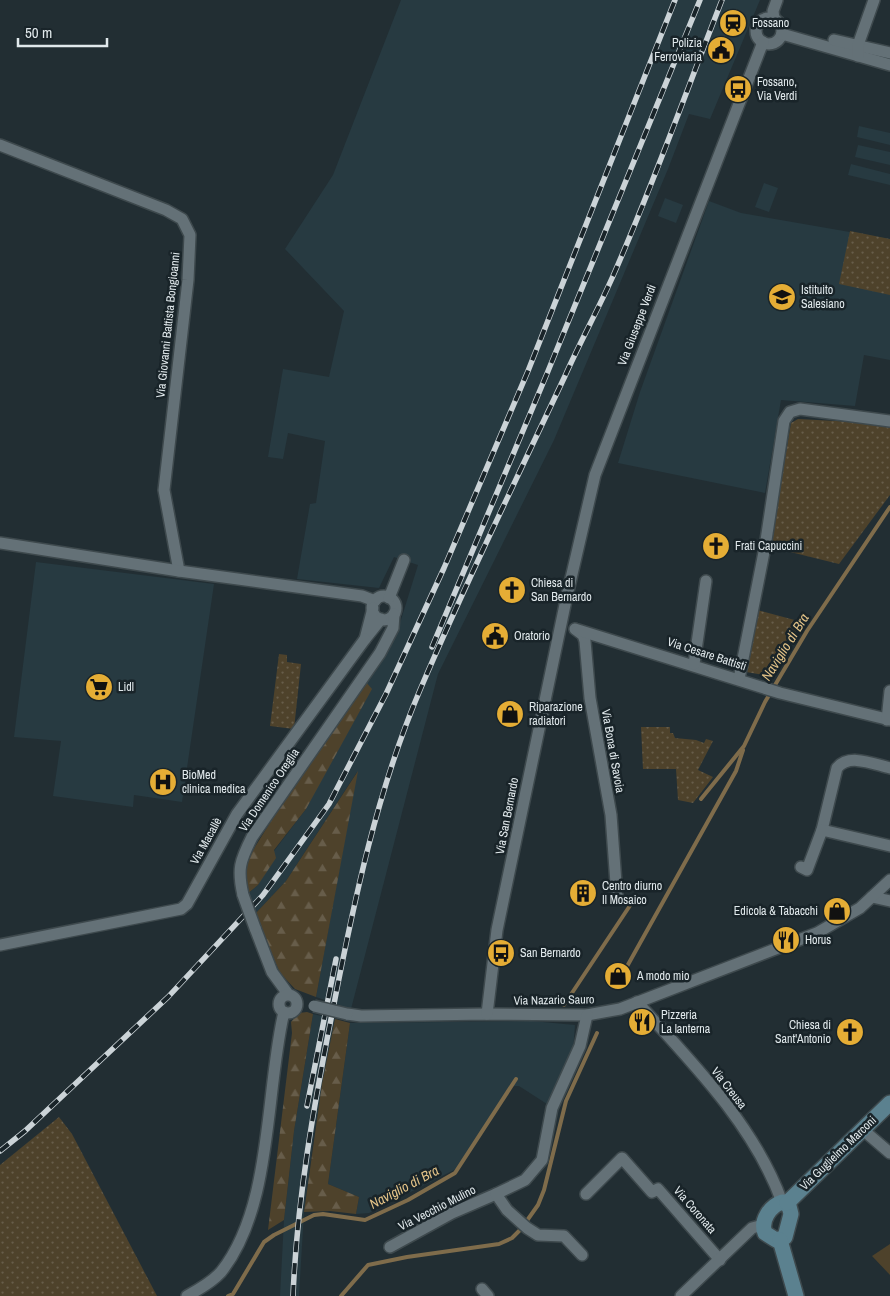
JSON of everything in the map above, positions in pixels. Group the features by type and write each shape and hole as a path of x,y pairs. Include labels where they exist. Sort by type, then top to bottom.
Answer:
{"main road":[{"name":"Via Guglielmo Marconi","path":"764,1225 773,1207 785,1202 890,1103"},
{"path":"764,1225 763,1230 770,1238 780,1240 785,1237 790,1214 785,1202"},
{"path":"780,1240 796,1296"}],"street":[{"path":"774,19 765,18 758,23 757,36 763,42 774,43 782,34 781,27 774,19 773,11 777,0"},
{"path":"858,51 874,0"},
{"path":"782,34 858,51 890,53"},
{"path":"834,40 890,65"},
{"name":"Via Giuseppe Verdi","path":"561,626 595,475 763,42"},
{"name":"Via Giovanni Battista Bongioanni","path":"0,145 166,210 182,219 190,235 188,280 164,490 179,571"},
{"path":"739,679 765,547 784,422 790,412 800,409 890,421"},
{"path":"0,543 179,571 362,596 374,604"},
{"path":"389,598 404,560"},
{"path":"694,664 706,581"},
{"path":"382,597 389,598 396,607 394,614 387,620 381,619 375,615 374,604 382,597"},
{"name":"Via Macallè","path":"365,639 374,604"},
{"name":"Via Domenico Oreglia","path":"288,994 272,972 243,895 239,876 240,861 252,837 380,653 393,628 394,614"},
{"name":"Via Macallè","path":"0,945 181,909 187,904 237,814 381,619"},
{"path":"561,626 578,630"},
{"name":"Via San Bernardo","path":"487,1014 497,930 561,626"},
{"name":"Via Cesare Battisti","path":"578,630 694,664 771,690 888,720 890,691"},
{"name":"Via Bona di Savoia","path":"578,630 585,641 590,698 611,815 617,897"},
{"path":"801,867 807,870 822,830 837,768 842,762 849,759 890,768"},
{"path":"822,830 890,846"},
{"name":"Via Nazario Sauro","path":"298,1003 361,1016 487,1014 587,1016 638,1002 817,933 853,912 890,880"},
{"path":"872,897 890,900"},
{"path":"187,1296 220,1273 237,1247 252,1215 261,1166 278,1038 284,1012 279,1002 282,997 288,994 294,996 298,1003 293,1012 284,1012"},
{"name":"Via Creusa","path":"638,1002 674,1041 749,1136 767,1164 785,1202"},
{"name":"Via Vecchio Mulino","path":"390,1247 452,1213 525,1180 542,1160 552,1108 580,1046 587,1016"},
{"path":"862,1129 890,1153"},
{"name":"Via Coronata","path":"586,1194 622,1158 652,1192 658,1189 720,1260"},
{"name":"Via Vecchio Mulino","path":"496,1194 522,1225 538,1235 564,1236 582,1255"},
{"path":"681,1296 752,1228 764,1225"}],"shaded area":[{"path":"401,0 760,0 710,119 689,114 668,169 554,440 438,674 351,1009 316,997 357,772 286,881 255,914 247,894 258,885 274,851 306,809 365,681 391,643 399,626 418,565 394,557 379,588 297,579 310,504 316,503 325,441 288,433 283,459 268,457 283,369 329,377 344,311 285,249 333,175"},
{"path":"859,126 890,133 890,145 857,137"},
{"path":"858,145 890,152 890,165 855,157"},
{"path":"851,164 890,174 890,185 848,175"},
{"path":"764,183 778,188 769,212 755,207"},
{"path":"665,198 683,205 676,223 658,216"},
{"name":"Istituito Salesiano","path":"709,201 741,213 890,239 890,360 864,355 855,406 781,400 765,493 618,463 640,392"},
{"path":"36,562 214,584 182,802 134,795 133,807 53,796 61,741 14,737"},
{"path":"313,1014 335,1019 314,1134 304,1212 299,1296 280,1296 284,1220 294,1131"},
{"path":"532,1021 575,1025 573,1052 547,1104 519,1086 512,1086 458,1168 369,1213 356,1214 359,1197 328,1184 350,1023"}],"green space":[{"path":"850,231 890,239 890,295 839,284"},
{"path":"798,419 855,422 890,427 890,495 839,564 770,547 791,423"},
{"path":"757,610 802,622 770,676 746,672"},
{"path":"279,654 287,655 287,662 301,664 294,729 270,726"},
{"path":"365,681 372,689 306,809 274,850 276,858 258,885 247,894 242,868 281,805"},
{"path":"641,727 670,727 670,733 673,733 675,738 696,740 704,743 706,739 713,741 698,770 713,777 693,803 678,800 676,769 643,769"},
{"path":"358,771 316,997 295,989 280,973 255,914 286,881"},
{"path":"307,1012 313,1014 294,1131 284,1220 268,1230 292,1033 291,1022 299,1013"},
{"path":"335,1019 350,1023 328,1184 359,1197 356,1214 330,1211 304,1212 322,1084"},
{"path":"59,1117 72,1134 157,1296 0,1296 0,1165"},
{"path":"890,1244 890,1275 872,1256"}],"waterway":[{"name":"Naviglio di Bra","path":"701,799 744,746 765,702 807,631 890,507"},
{"path":"625,970 736,771 743,750"},
{"name":"Naviglio di Bra","path":"564,1005 631,904"},
{"path":"341,1296 368,1265 407,1257 499,1244 512,1238 521,1229 538,1205 544,1190 566,1101 597,1033"},
{"name":"Naviglio di Bra","path":"228,1296 233,1294 264,1242 274,1235 314,1215 323,1214 365,1220 408,1200 455,1173 516,1079"}],"railway":[{"path":"0,1151 25,1131 168,997 263,895 329,804 386,694 444,568 528,371 675,0"},
{"path":"432,647 546,376 700,0"},
{"path":"293,1296 302,1188 319,1080 358,887 391,767 420,690 455,611 628,242 722,0"},
{"path":"307,1106 336,959"}],"place":[{"name":"Fossano","path":"733,23"},
{"name":"Polizia Ferroviaria","path":"721,50"},
{"name":"Fossano, Via Verdi","path":"738,89"},
{"name":"Istituito Salesiano","path":"782,297"},
{"name":"Frati Capuccini","path":"716,546"},
{"name":"Chiesa di San Bernardo","path":"512,590"},
{"name":"Oratorio","path":"495,636"},
{"name":"Lidl","path":"99,687"},
{"name":"Riparazione radiatori","path":"510,714"},
{"name":"BioMed clinica medica","path":"163,782"},
{"name":"Centro diurno Il Mosaico","path":"583,893"},
{"name":"Edicola & Tabacchi","path":"837,911"},
{"name":"Horus","path":"786,940"},
{"name":"San Bernardo","path":"501,953"},
{"name":"A modo mio","path":"618,976"},
{"name":"Pizzeria La lanterna","path":"642,1022"},
{"name":"Chiesa di Sant'Antonio","path":"850,1032"}]}
